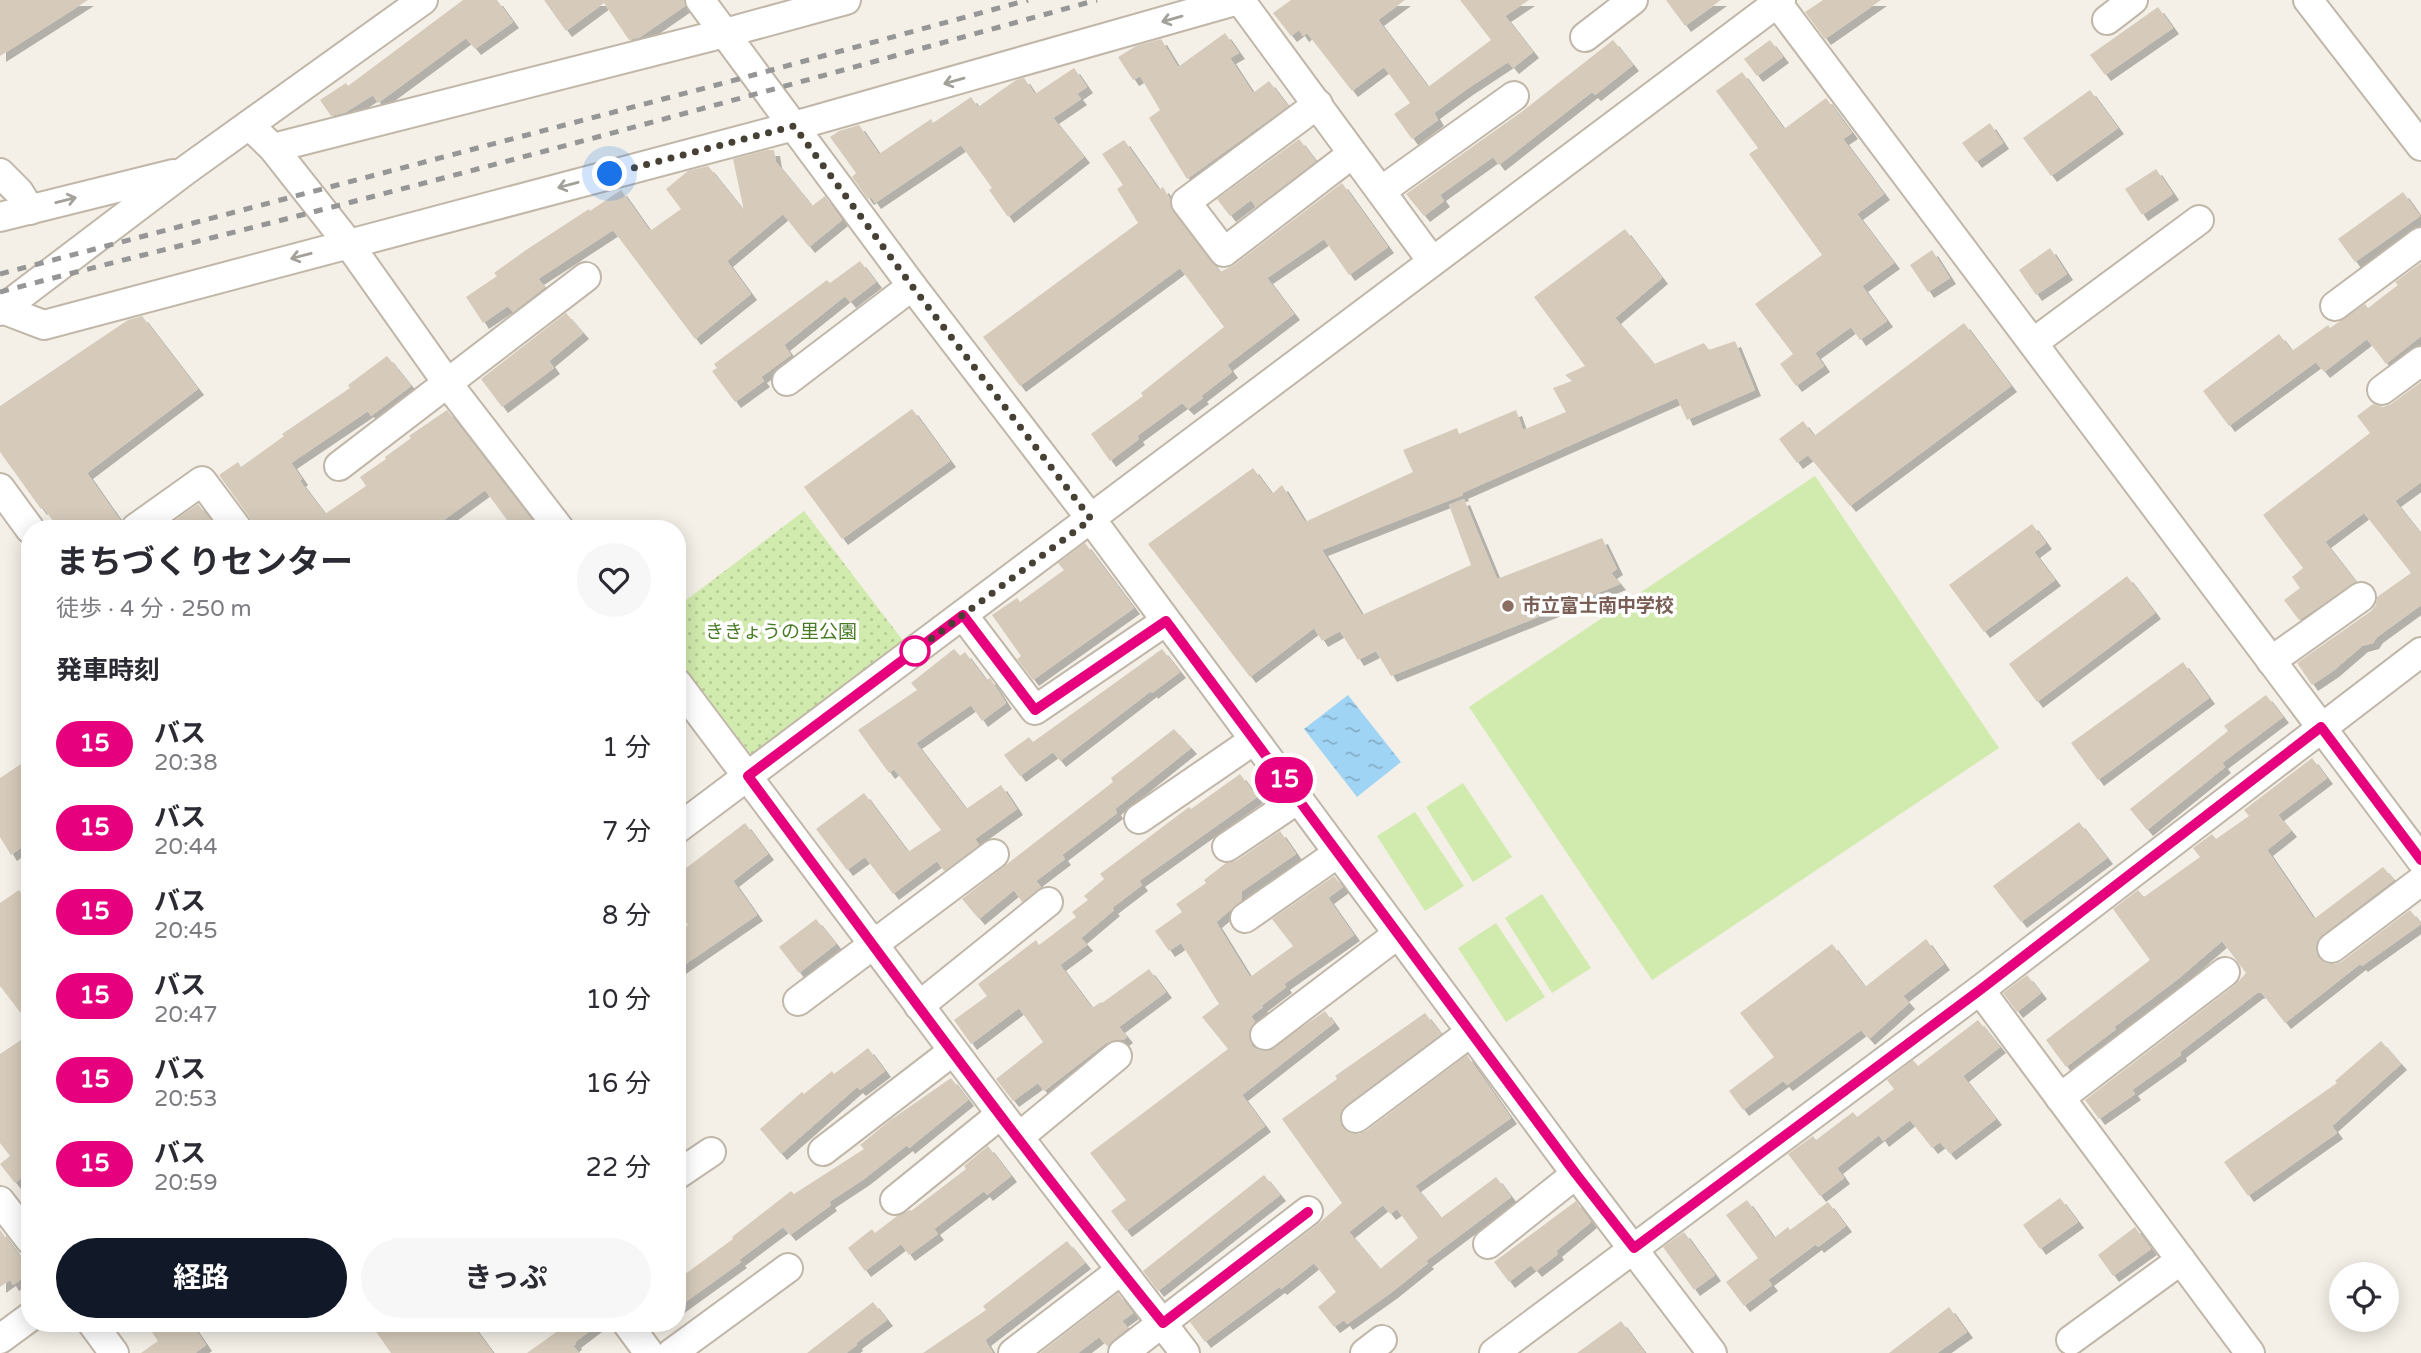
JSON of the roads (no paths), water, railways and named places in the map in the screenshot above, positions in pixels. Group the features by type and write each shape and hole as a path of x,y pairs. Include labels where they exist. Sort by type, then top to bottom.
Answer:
{"street":[{"path":"1,310 186,170 423,0"},
{"path":"699,0 912,286 1091,519 1576,1174 1712,1353"},
{"path":"273,148 846,0"},
{"path":"1,310 44,325 794,126 1239,0 1432,261"},
{"path":"1585,37 1633,0"},
{"path":"2107,20 2133,0"},
{"path":"2308,0 2421,146"},
{"path":"686,823 1778,1 2421,860"},
{"path":"1381,191 1514,96"},
{"path":"1318,104 1186,202 1224,252 1352,154"},
{"path":"249,124 273,148 348,243 448,384 553,520"},
{"path":"0,217 186,170"},
{"path":"0,173 19,192 30,209"},
{"path":"2033,343 2199,220"},
{"path":"2335,306 2421,242"},
{"path":"339,466 586,277"},
{"path":"787,381 912,286"},
{"path":"2382,390 2421,361"},
{"path":"147,520 202,481 231,520"},
{"path":"0,488 23,520"},
{"path":"2271,661 2361,597"},
{"path":"963,615 1035,710 1166,621"},
{"path":"1494,1353 1980,990 2421,652"},
{"path":"686,695 1000,1114 1185,1353"},
{"path":"1139,819 1254,740"},
{"path":"1227,847 1298,799"},
{"path":"798,1001 995,853"},
{"path":"1245,918 1338,853"},
{"path":"2332,948 2421,881"},
{"path":"919,1006 1048,902"},
{"path":"1265,1035 1398,934"},
{"path":"2060,1098 2225,972"},
{"path":"1980,990 2250,1353"},
{"path":"1356,1118 1471,1032"},
{"path":"823,1152 953,1051"},
{"path":"1019,1138 1117,1056"},
{"path":"895,1200 1000,1114"},
{"path":"686,1169 711,1152"},
{"path":"1488,1244 1576,1174"},
{"path":"0,1200 21,1228"},
{"path":"1123,1353 1308,1212"},
{"path":"2071,1340 2181,1260"},
{"path":"672,1353 788,1268"},
{"path":"1013,1353 1120,1271"},
{"path":"0,1339 21,1324"},
{"path":"99,1332 114,1353"},
{"path":"634,1332 649,1353"}],"water":[{"path":"1348,695 1401,762 1357,797 1304,729"}],"railway":[{"path":"0,274 1028,0"},
{"path":"0,292 486,167 1097,0"}],"place":[{"name":"市立富士南中学校","path":"1508,606"}],"park label":[{"name":"ききょうの里公園","path":"781,632"}]}
